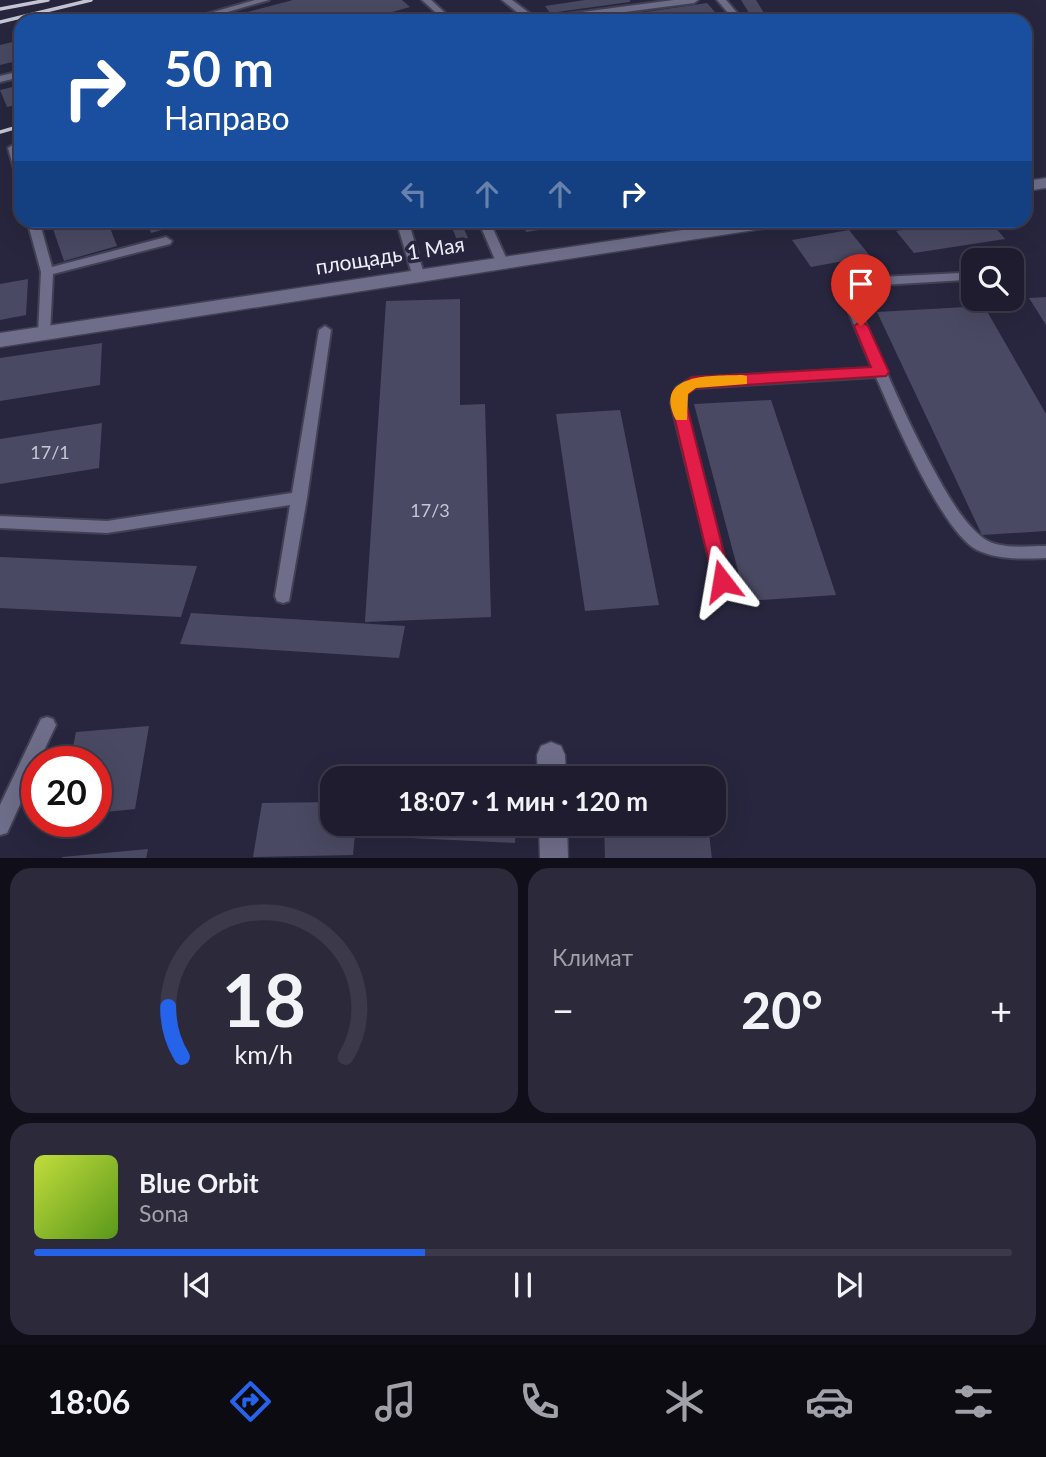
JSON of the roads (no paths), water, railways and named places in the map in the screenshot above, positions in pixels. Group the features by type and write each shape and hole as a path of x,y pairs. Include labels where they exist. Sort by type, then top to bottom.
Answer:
{"street":[{"name":"площадь 1 Мая","path":"0,340 733,228"},
{"path":"553,836 554,858"}],"lane":[{"path":"212,14 265,0"},
{"path":"426,0 442,14"},
{"path":"506,0 524,14 528,0"},
{"path":"587,14 694,0"},
{"path":"721,0 734,14"},
{"path":"35,228 47,272 44,333"},
{"path":"404,228 418,274"},
{"path":"487,228 502,262"},
{"path":"47,272 166,241"},
{"path":"961,277 881,281 861,285 851,303 948,512 978,544 1020,553 1046,552"},
{"path":"283,596 325,330"},
{"path":"722,581 678,403 681,391 692,383 881,372"},
{"path":"0,522 107,527 300,498"},
{"path":"0,826 47,724"}],"railway":[{"path":"0,9 48,0"},
{"path":"33,14 91,0"},
{"path":"0,22 14,19"},
{"path":"0,132 14,128"}]}
